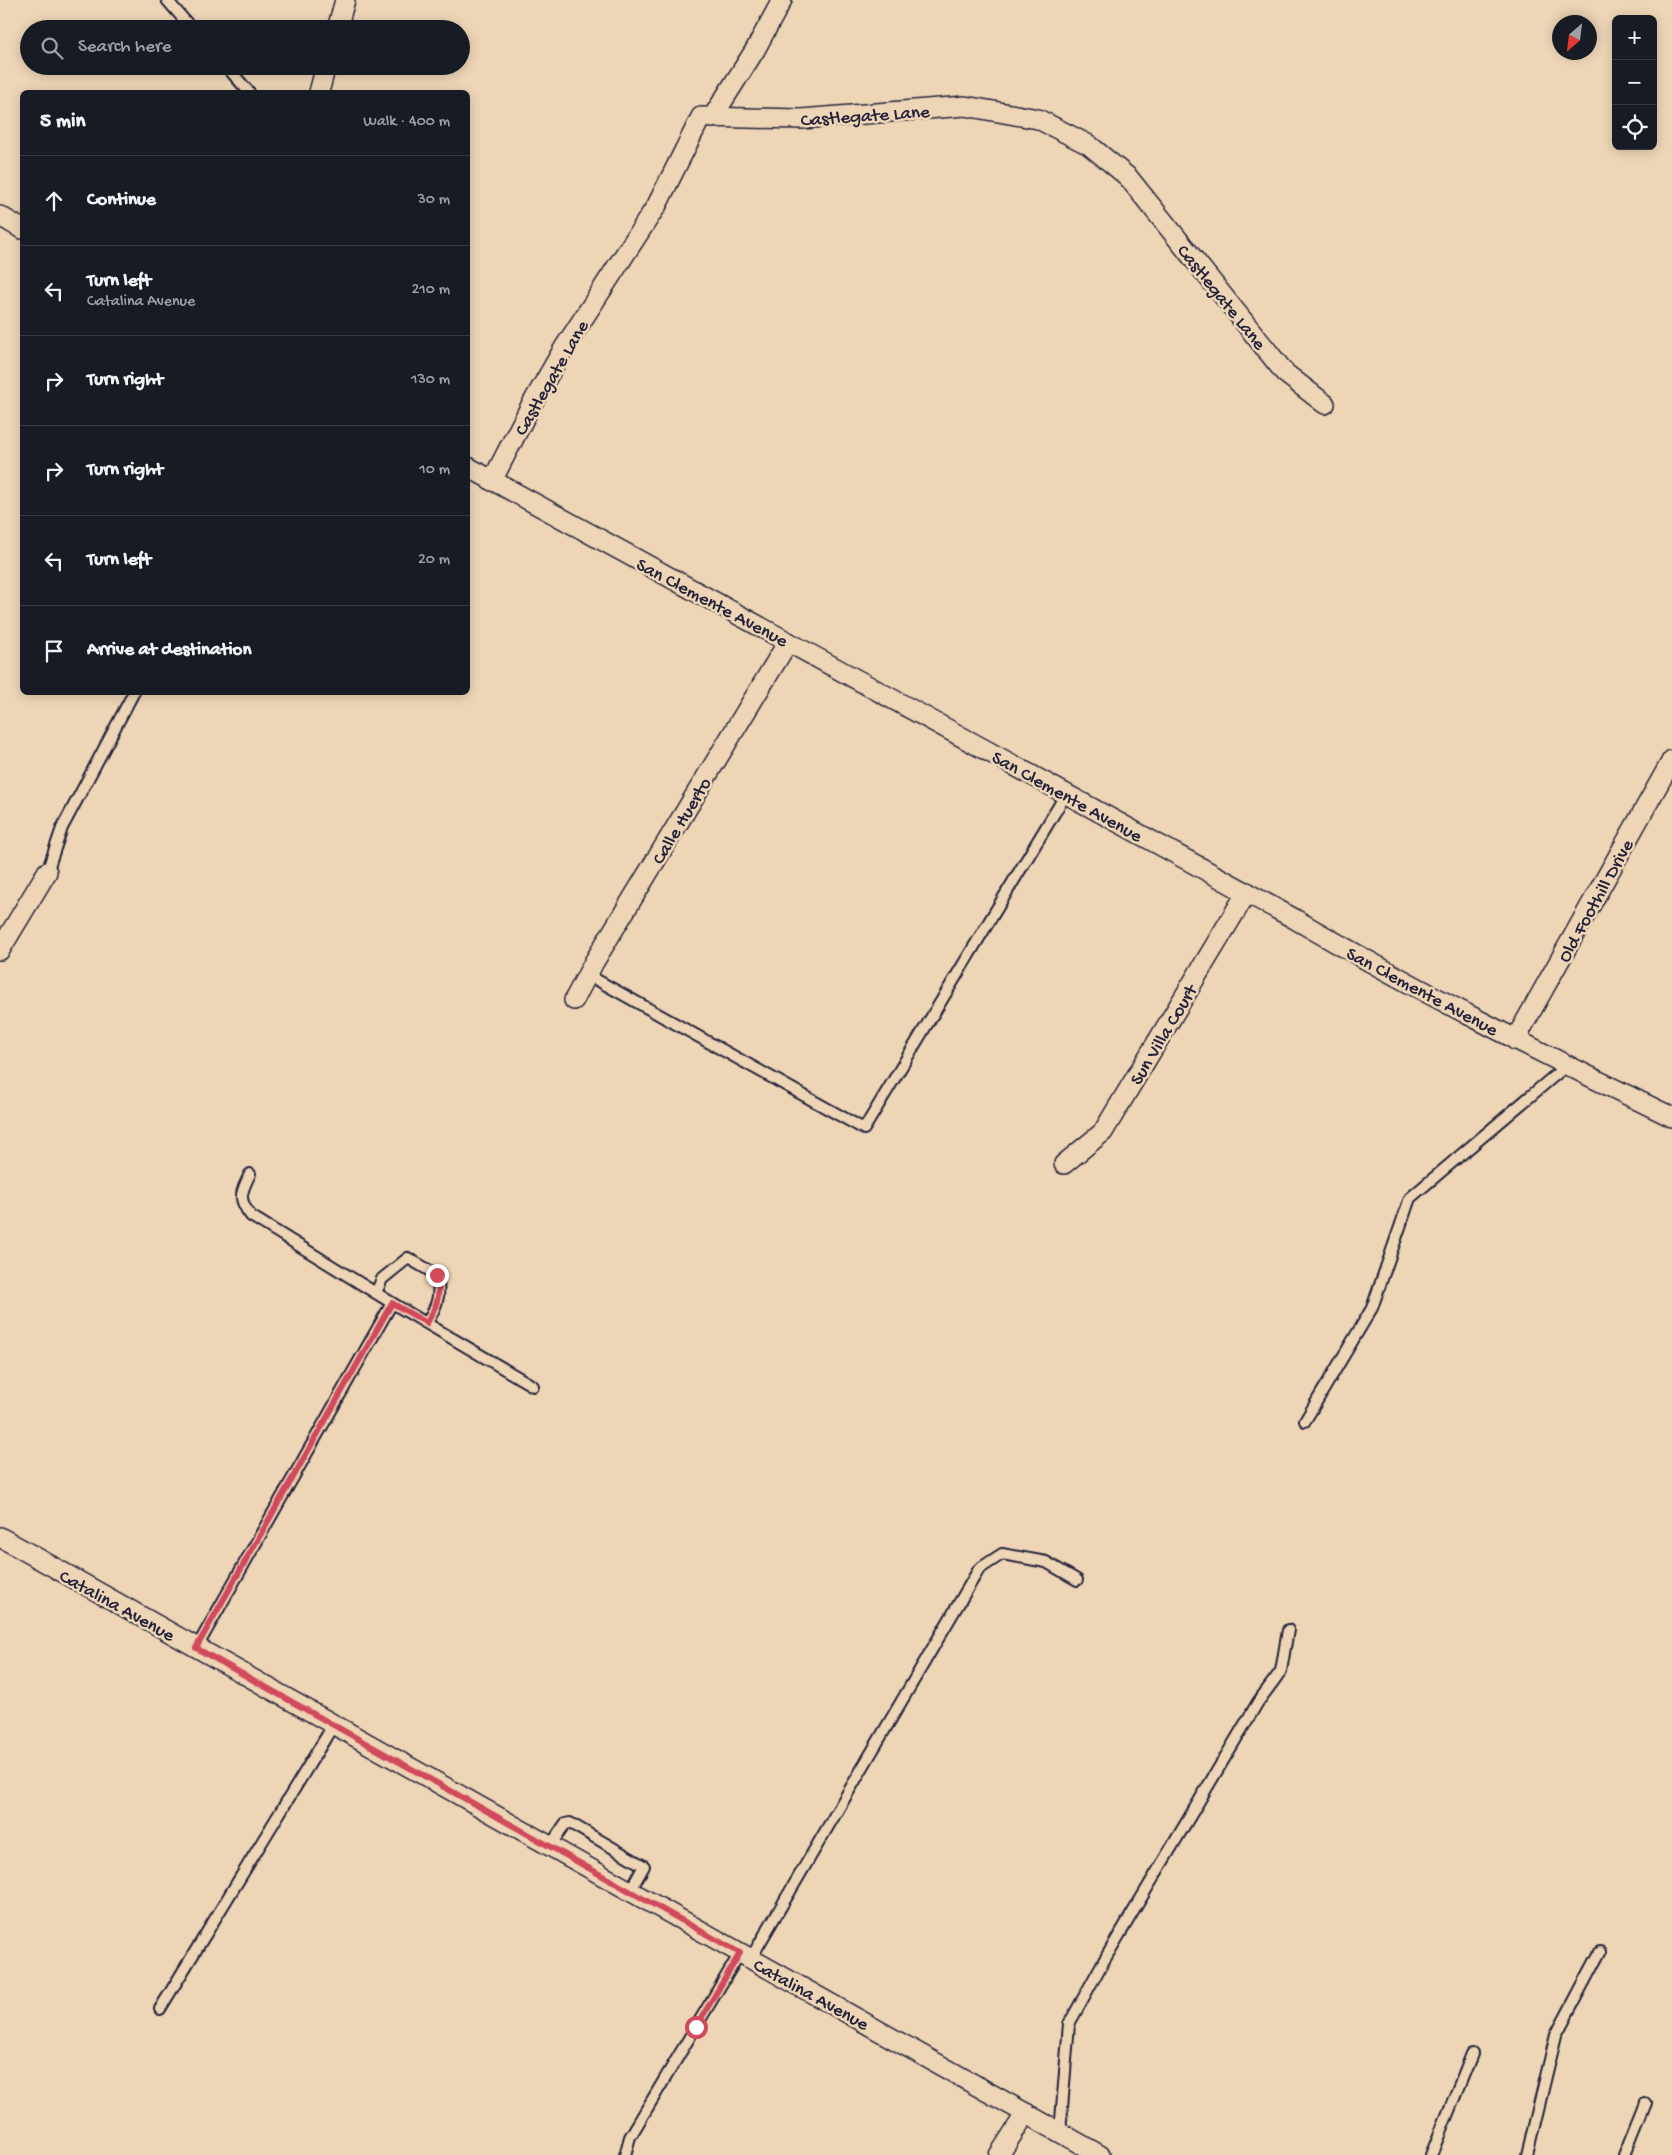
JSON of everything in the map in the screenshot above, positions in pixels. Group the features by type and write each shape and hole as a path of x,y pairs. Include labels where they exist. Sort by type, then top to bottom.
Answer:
{"street":[{"path":"339,20 345,0"},
{"path":"712,118 755,50 782,0"},
{"path":"319,90 323,75"},
{"name":"Castlegate Lane","path":"492,481 529,409 564,348 657,205 701,117 801,119 965,106 1038,119 1089,144 1128,177 1285,373 1325,404"},
{"path":"0,216 20,228"},
{"name":"San Clemente Avenue","path":"470,468 1247,892 1373,964 1566,1066 1672,1116"},
{"name":"Calle Huerto","path":"574,1000 788,642"},
{"name":"Old Foothill Drive","path":"1515,1040 1672,760"},
{"path":"0,950 47,872"},
{"name":"Sun Villa Court","path":"1064,1164 1103,1132 1247,892"},
{"name":"Catalina Avenue","path":"0,1537 1100,2155"},
{"path":"999,2155 1026,2113"}],"lane":[{"path":"167,0 184,20"},
{"path":"234,75 247,90"},
{"path":"47,872 62,828 132,695"},
{"path":"588,975 864,1128 1066,794"},
{"path":"1305,1421 1372,1308 1410,1198 1566,1066"},
{"path":"250,1174 241,1195 244,1206 251,1216 392,1303 533,1386"},
{"path":"376,1293 382,1279 408,1258 423,1266 437,1275 439,1285 438,1303 427,1323"},
{"path":"196,1648 392,1303"},
{"path":"625,2155 630,2137 745,1956 979,1569 1002,1554 1046,1562 1077,1580"},
{"path":"1060,2132 1069,2024 1102,1964 1258,1702 1281,1671 1288,1630"},
{"path":"160,2009 334,1724"},
{"path":"550,1846 565,1824 570,1824 644,1866 630,1891"},
{"path":"1527,2155 1556,2035 1600,1952"},
{"path":"1431,2155 1472,2054"},
{"path":"1624,2155 1645,2102"}],"route":[{"path":"437,1275 439,1285 438,1303 427,1323 392,1303 196,1648 740,1953 696,2027"}]}
